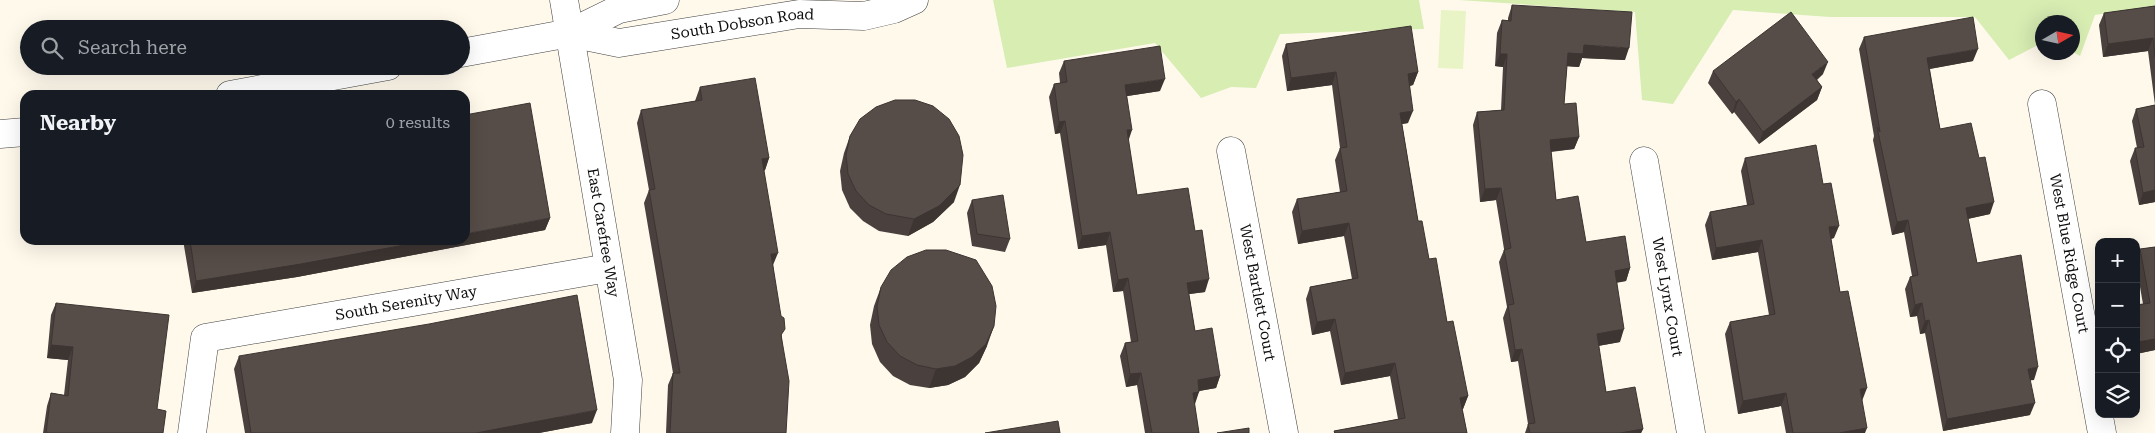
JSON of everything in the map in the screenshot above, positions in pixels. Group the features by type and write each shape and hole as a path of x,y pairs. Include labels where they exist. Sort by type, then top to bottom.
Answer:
{"street":[{"name":"East Carefree Way","path":"564,0 628,380 625,433"},
{"name":"South Dobson Road","path":"470,51 570,33 619,9 665,0"},
{"path":"665,0 672,34"},
{"name":"South Dobson Road","path":"570,33 619,42 799,14 813,8 864,16 894,9 914,0"},
{"path":"257,90 339,75"},
{"name":"West Blue Ridge Court","path":"2042,104 2102,433"},
{"path":"0,134 20,132"},
{"name":"West Bartlett Court","path":"1231,151 1284,433"},
{"name":"West Lynx Court","path":"1644,161 1690,433"},
{"name":"South Serenity Way","path":"192,433 205,338 608,268"}],"green space":[{"path":"993,0 1419,0 1424,29 1280,34 1256,88 1231,87 1201,98 1155,43 1007,68"},
{"path":"1459,0 2155,0 2155,6 2095,15 2080,56 2080,15 2035,15 2035,47 2009,60 1975,17 1830,17 1733,10 1673,104 1642,100 1635,12"},
{"path":"1441,10 1466,11 1463,69 1438,68"}],"building":[{"path":"1512,5 1632,12 1629,48 1584,45 1583,54 1568,53 1564,104 1576,103 1579,137 1550,140 1556,200 1578,196 1586,242 1625,236 1630,268 1615,271 1624,329 1597,334 1606,392 1635,387 1643,429 1620,433 1530,433 1528,424 1535,423 1522,349 1515,350 1508,305 1514,304 1504,250 1511,248 1501,188 1485,189 1477,112 1504,110 1507,54 1500,54 1502,20 1511,21"},
{"path":"2155,6 2155,57 2153,38 2108,44 2104,13"},
{"path":"1791,12 1828,62 1812,74 1822,87 1763,132 1739,99 1736,102 1713,71"},
{"path":"1973,17 1978,49 1927,58 1940,129 1971,123 1979,158 1985,157 1994,202 1966,208 1977,263 2021,255 2038,367 2028,369 2035,403 1947,419 1929,320 1925,321 1922,303 1915,305 1910,277 1918,275 1908,220 1897,222 1877,127 1880,132 1864,37"},
{"path":"1411,26 1418,72 1408,74 1413,111 1400,113 1418,221 1422,221 1429,259 1436,258 1447,322 1453,321 1468,396 1460,398 1467,433 1335,433 1334,431 1405,418 1395,363 1345,373 1335,319 1317,322 1310,287 1358,278 1349,223 1302,231 1297,199 1347,191 1340,148 1347,147 1336,72 1291,78 1286,44"},
{"path":"1160,46 1165,79 1125,85 1132,130 1127,130 1137,195 1188,188 1195,231 1202,230 1209,279 1187,283 1195,331 1212,328 1220,376 1198,380 1199,392 1193,393 1199,433 1152,433 1141,373 1130,374 1125,343 1138,341 1128,278 1118,280 1110,232 1082,236 1065,121 1059,122 1054,84 1067,82 1064,61"},
{"path":"755,78 769,158 762,159 778,253 771,254 781,316 784,318 785,329 781,335 789,381 786,433 670,433 673,373 680,373 649,190 655,189 641,110 702,100 700,87"},
{"path":"895,100 915,100 933,106 949,119 959,136 963,155 960,185 939,206 914,219 886,214 869,205 856,191 848,174 846,155 850,136 860,119 876,107"},
{"path":"530,103 550,218 470,233 470,114"},
{"path":"2155,105 2155,190 2143,193 2135,148 2144,147 2136,109"},
{"path":"1816,145 1823,184 1831,183 1839,226 1829,227 1840,292 1848,291 1867,388 1860,389 1867,428 1839,433 1793,433 1786,393 1743,401 1730,322 1775,314 1762,240 1716,248 1710,212 1754,204 1745,158"},
{"path":"1003,195 1010,239 977,234 972,200"},
{"path":"191,245 405,245 301,264 196,281"},
{"path":"2155,247 2155,339 2140,342 2140,304 2150,303 2140,249"},
{"path":"926,250 946,250 976,260 992,286 996,306 994,326 986,344 972,357 955,366 936,369 917,365 900,356 887,342 879,325 877,306 881,287 891,270 907,257"},
{"path":"577,295 597,410 476,433 251,433 239,356 429,324"},
{"path":"56,303 169,315 157,409 166,411 163,433 46,433 51,393 68,396 73,347 51,345"},
{"path":"1058,421 1060,433 985,433"},
{"path":"1249,428 1249,433 1217,433"}]}
